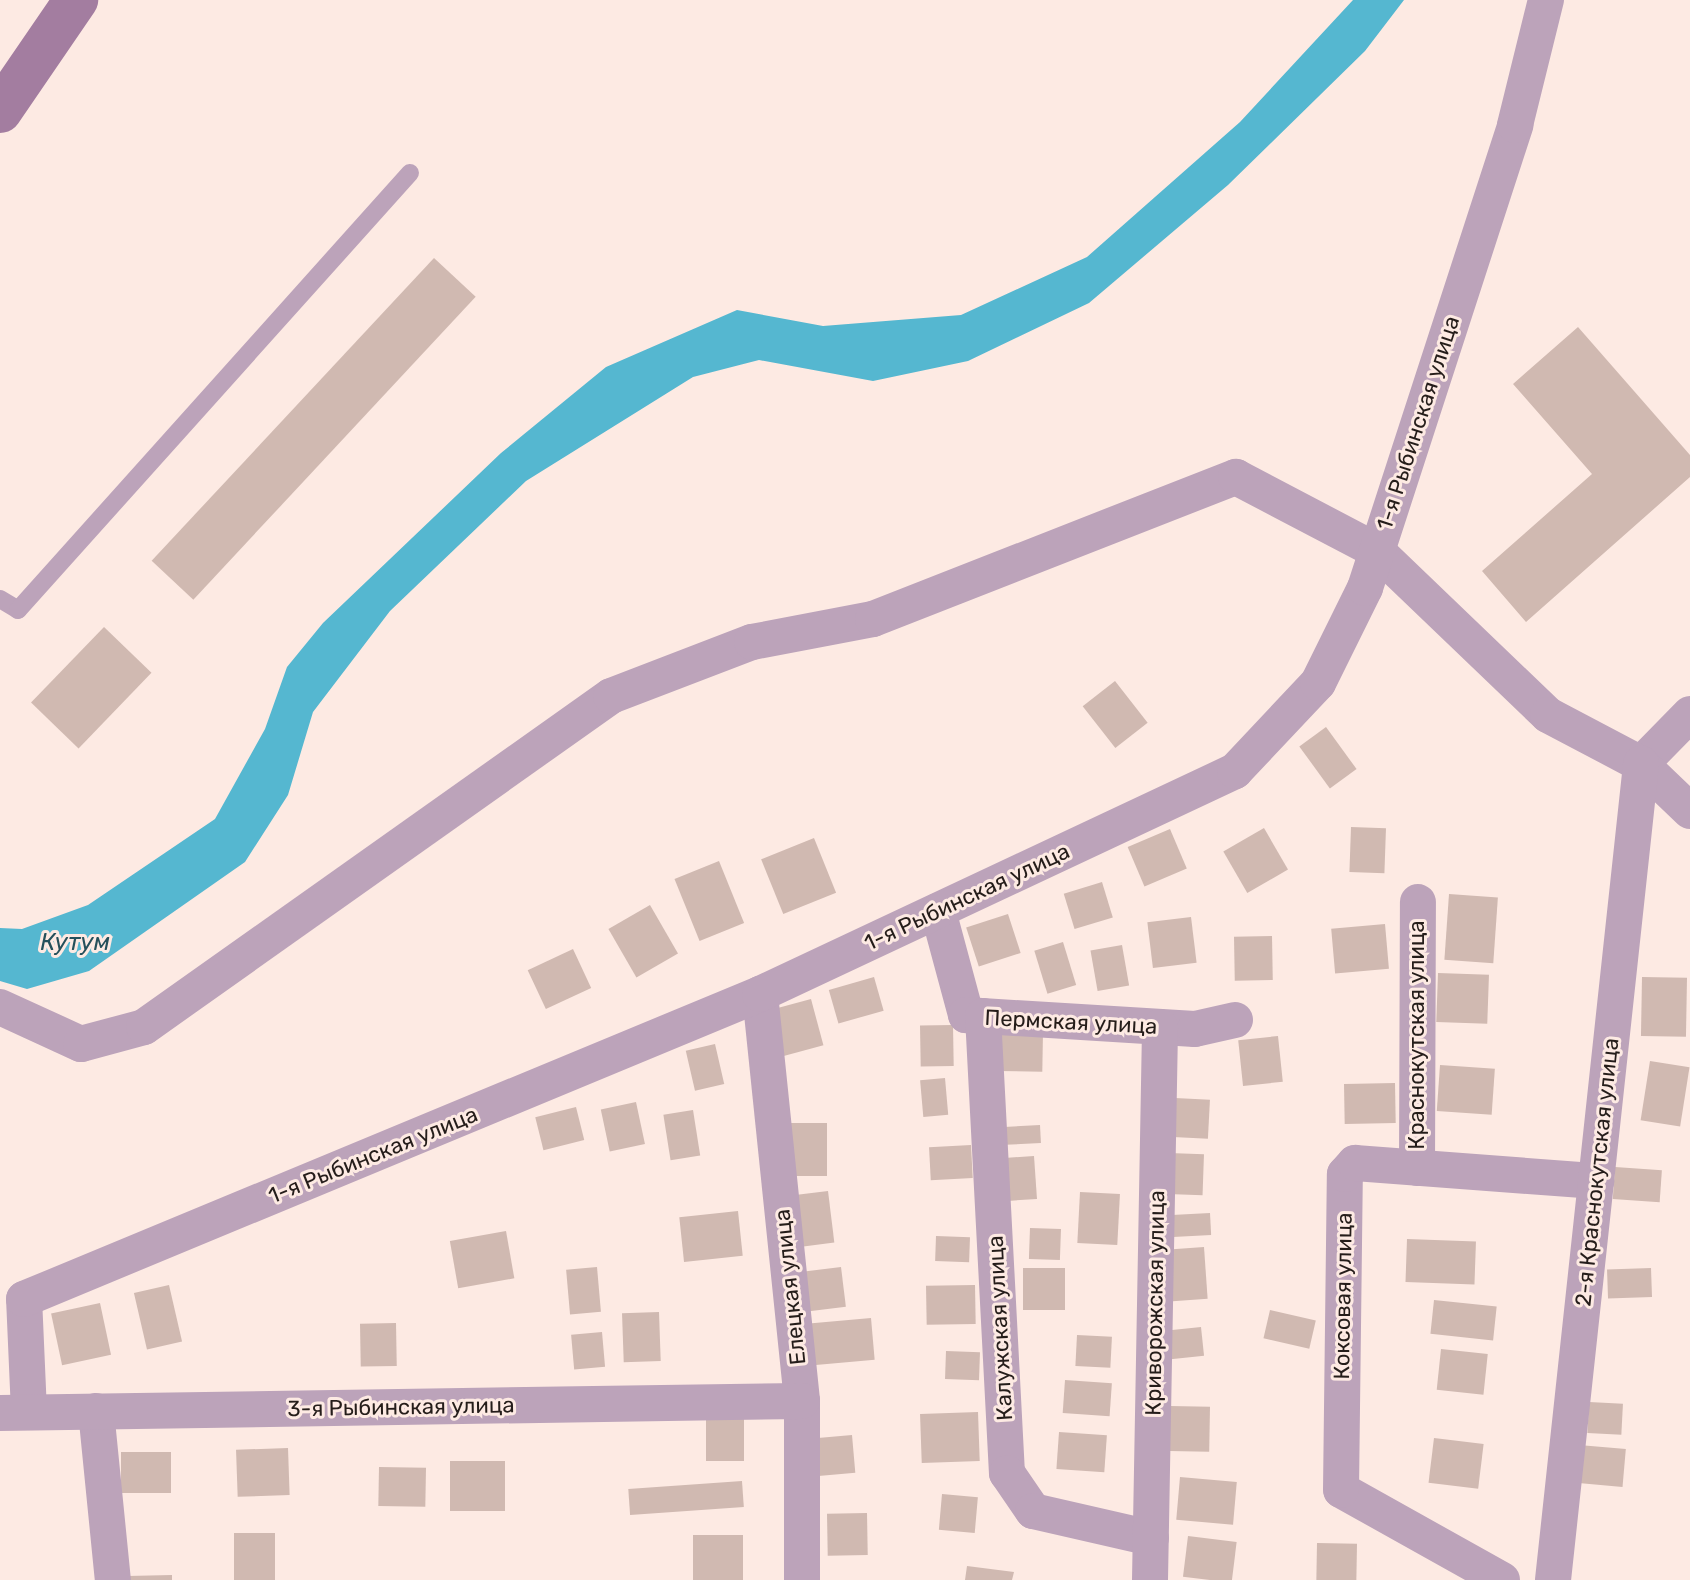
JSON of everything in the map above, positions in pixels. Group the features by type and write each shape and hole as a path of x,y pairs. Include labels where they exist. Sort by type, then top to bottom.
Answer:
{"main road":[{"path":"0,111 76,0"}],"street":[{"name":"1-я Рыбинская улица","path":"14,1412 24,1299 760,994 1235,771 1318,683 1377,551 1515,125 1546,0"},
{"path":"0,1007 81,1044 144,1027 611,696 752,642 873,619 1236,477 1377,551 1548,715 1641,764 1690,811"},
{"path":"1641,764 1690,714"},
{"name":"2-я Краснокутская улица","path":"1553,1580 1641,764"},
{"name":"Краснокутская улица","path":"1417,1168 1418,902"},
{"name":"Пермская улица","path":"938,911 966,1015 1160,1027 1235,1020"},
{"name":"Елецкая улица","path":"760,994 802,1401 802,1580"},
{"name":"Калужская улица","path":"983,1016 1007,1473 1033,1511 1151,1538"},
{"name":"Криворожская улица","path":"1150,1580 1160,1027"},
{"name":"Коксовая улица","path":"1502,1580 1341,1490 1345,1174 1355,1163 1596,1181"},
{"name":"3-я Рыбинская улица","path":"14,1412 802,1401"},
{"path":"96,1411 113,1580"}],"lane":[{"path":"0,599 18,610 410,173"}],"water":[{"name":"Кутум","path":"1353,0 1404,0 1365,51 1228,185 1089,303 968,361 873,381 759,360 693,377 526,481 390,611 313,712 288,795 245,862 89,971 27,989 0,981 0,928 22,929 88,905 215,819 265,729 287,667 323,623 501,453 606,367 737,310 823,326 961,315 1087,257 1240,122"}],"building":[{"path":"434,258 476,297 193,600 152,561"},
{"path":"1578,327 1690,455 1690,477 1526,622 1482,571 1592,474 1513,384"},
{"path":"104,627 151,673 79,748 31,703"},
{"path":"1115,681 1148,723 1115,748 1083,706"},
{"path":"1326,727 1357,769 1330,788 1299,746"},
{"path":"1351,827 1386,828 1384,873 1349,872"},
{"path":"1264,828 1288,870 1247,893 1223,852"},
{"path":"1170,829 1187,869 1144,887 1128,847"},
{"path":"814,838 836,893 783,914 761,859"},
{"path":"719,861 744,923 700,941 674,879"},
{"path":"1102,882 1113,917 1075,929 1064,894"},
{"path":"1449,894 1498,897 1493,963 1444,960"},
{"path":"650,905 678,953 636,977 608,929"},
{"path":"1008,914 1021,953 979,967 966,928"},
{"path":"1191,917 1197,963 1153,968 1147,922"},
{"path":"1385,924 1389,969 1335,974 1331,929"},
{"path":"1272,936 1273,980 1235,981 1234,937"},
{"path":"1063,942 1076,985 1047,994 1034,951"},
{"path":"1122,945 1129,985 1098,991 1090,951"},
{"path":"573,949 591,988 546,1009 528,970"},
{"path":"1438,973 1489,975 1487,1024 1436,1022"},
{"path":"874,977 884,1011 838,1024 829,990"},
{"path":"1642,977 1687,978 1686,1037 1641,1036"},
{"path":"811,999 823,1045 781,1057 768,1010"},
{"path":"953,1025 954,1066 921,1067 920,1026"},
{"path":"998,1031 1043,1032 1042,1072 997,1071"},
{"path":"1278,1036 1283,1082 1243,1086 1238,1040"},
{"path":"715,1044 724,1084 695,1091 686,1051"},
{"path":"1650,1061 1690,1067 1680,1127 1641,1120"},
{"path":"1440,1065 1495,1069 1492,1115 1437,1111"},
{"path":"945,1078 948,1115 923,1117 920,1080"},
{"path":"1395,1083 1396,1123 1345,1124 1344,1084"},
{"path":"1175,1098 1210,1100 1208,1139 1173,1137"},
{"path":"636,1102 645,1144 610,1152 601,1109"},
{"path":"576,1107 584,1140 543,1150 535,1117"},
{"path":"693,1110 700,1155 671,1160 663,1115"},
{"path":"788,1123 827,1123 827,1176 788,1176"},
{"path":"1040,1125 1041,1143 1005,1145 1004,1127"},
{"path":"971,1145 973,1178 931,1180 929,1147"},
{"path":"1169,1153 1204,1154 1203,1195 1168,1194"},
{"path":"1034,1156 1037,1199 1004,1201 1001,1158"},
{"path":"1615,1167 1662,1170 1660,1202 1613,1199"},
{"path":"828,1191 834,1243 800,1247 793,1195"},
{"path":"1080,1192 1120,1194 1117,1245 1077,1243"},
{"path":"738,1211 743,1256 684,1262 679,1217"},
{"path":"1210,1213 1211,1235 1168,1237 1167,1215"},
{"path":"1030,1228 1061,1229 1060,1260 1029,1259"},
{"path":"506,1231 514,1278 458,1288 450,1241"},
{"path":"936,1236 970,1237 969,1262 935,1261"},
{"path":"1407,1239 1476,1241 1474,1284 1405,1282"},
{"path":"1204,1247 1208,1299 1166,1302 1162,1250"},
{"path":"597,1267 601,1312 570,1315 566,1270"},
{"path":"841,1267 846,1307 807,1311 802,1272"},
{"path":"1023,1268 1065,1268 1065,1310 1023,1310"},
{"path":"1651,1268 1652,1297 1608,1299 1607,1270"},
{"path":"169,1285 182,1342 147,1350 134,1293"},
{"path":"975,1285 976,1324 927,1325 926,1286"},
{"path":"1434,1300 1497,1307 1493,1340 1430,1334"},
{"path":"100,1303 111,1355 62,1365 51,1313"},
{"path":"1270,1310 1316,1321 1309,1349 1263,1338"},
{"path":"659,1312 661,1361 624,1362 622,1313"},
{"path":"871,1318 875,1360 813,1365 809,1323"},
{"path":"396,1323 397,1366 361,1367 360,1324"},
{"path":"1201,1327 1204,1356 1168,1360 1165,1331"},
{"path":"602,1332 605,1367 574,1370 571,1335"},
{"path":"1077,1335 1112,1337 1110,1368 1075,1366"},
{"path":"1441,1349 1488,1354 1483,1395 1437,1390"},
{"path":"946,1351 980,1352 979,1380 945,1379"},
{"path":"1065,1380 1112,1383 1110,1416 1063,1413"},
{"path":"1589,1402 1623,1404 1621,1435 1587,1433"},
{"path":"1170,1406 1210,1407 1209,1452 1169,1451"},
{"path":"978,1412 980,1461 922,1463 920,1414"},
{"path":"706,1419 744,1419 744,1461 706,1461"},
{"path":"1059,1432 1107,1435 1104,1472 1056,1469"},
{"path":"852,1435 855,1473 818,1476 815,1438"},
{"path":"1434,1438 1484,1444 1478,1489 1429,1483"},
{"path":"1579,1445 1626,1449 1623,1487 1576,1483"},
{"path":"288,1448 290,1495 238,1497 236,1450"},
{"path":"121,1452 171,1452 171,1493 121,1493"},
{"path":"450,1461 505,1461 505,1511 450,1511"},
{"path":"379,1467 426,1468 425,1507 378,1506"},
{"path":"1180,1477 1237,1482 1233,1525 1176,1520"},
{"path":"742,1481 744,1507 630,1515 628,1489"},
{"path":"942,1494 978,1497 975,1533 939,1530"},
{"path":"867,1513 868,1555 828,1556 827,1514"},
{"path":"234,1533 275,1533 275,1580 234,1580"},
{"path":"693,1535 743,1535 743,1580 693,1580"},
{"path":"1188,1536 1237,1542 1232,1580 1183,1577"},
{"path":"1317,1543 1357,1544 1356,1580 1316,1580"},
{"path":"967,1566 1014,1572 1012,1580 965,1580"},
{"path":"172,1575 172,1580 127,1580 127,1576"}]}
